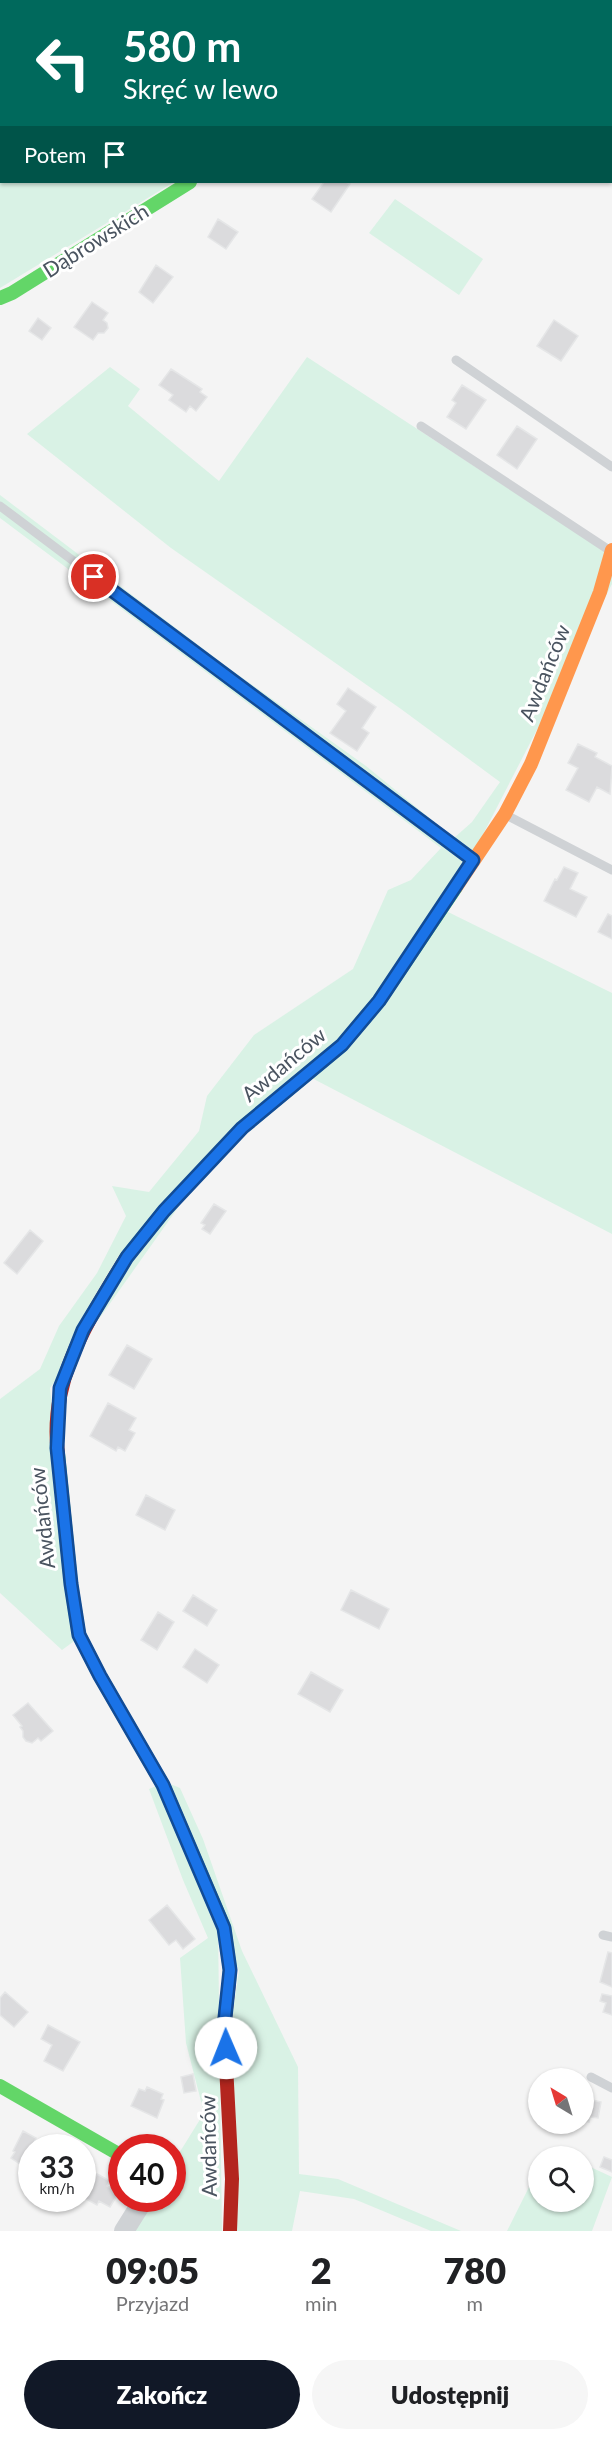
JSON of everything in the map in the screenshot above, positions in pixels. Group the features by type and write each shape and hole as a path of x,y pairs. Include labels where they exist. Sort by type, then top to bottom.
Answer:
{"street":[{"name":"Dąbrowskich","path":"0,298 12,293 188,183"},
{"name":"Awdańców","path":"230,2231 232,2179 224,2027 230,1970 224,1928 163,1785 79,1635 71,1584 57,1448 60,1388 83,1330 127,1257 164,1211 242,1128 349,1036 379,1001 504,814 531,764 600,592 612,550"},
{"path":"0,2086 108,2148"},
{"path":"124,2231 136,2212"}],"lane":[{"path":"456,360 612,466"},
{"path":"421,426 612,550"},
{"path":"0,506 473,860"},
{"path":"504,814 612,870"},
{"path":"594,2079 612,2088"}],"green space":[{"path":"0,183 172,183 0,288"},
{"path":"395,199 483,259 459,295 369,233"},
{"path":"307,357 612,556 612,584 444,910 612,993 612,1234 304,1074 226,1140 50,1388 77,1639 62,1650 0,1593 0,1399 40,1369 59,1326 97,1273 126,1216 112,1186 149,1192 199,1131 207,1096 254,1035 353,969 388,890 411,880 441,848 0,518 0,495 230,669 366,766 454,838 472,822 500,782 401,709 171,548 27,434 110,367 140,389 128,406 219,481"},
{"path":"168,1783 180,1788 203,1839 242,1951 298,2067 299,2174 338,2179 461,2231 431,2231 354,2199 300,2191 292,2231 236,2231 231,2023 239,1971"},
{"path":"156,1786 218,1927 222,2231 129,2231 141,2212 186,2212 186,2142 204,2113 186,2043 180,1958 208,1938 183,1880 149,1789"},
{"path":"594,2169 612,2177 592,2231 507,2231 528,2189 528,2212 594,2212"}],"building":[{"path":"323,183 350,184 331,212 312,199"},
{"path":"218,219 238,232 226,249 208,237"},
{"path":"156,265 173,277 153,303 139,292"},
{"path":"92,302 108,313 103,320 107,323 108,328 104,333 98,333 93,340 74,327"},
{"path":"38,318 51,328 42,340 29,331"},
{"path":"554,320 578,336 561,361 537,346"},
{"path":"171,369 202,389 200,392 207,397 196,411 190,406 186,412 169,400 173,395 159,385"},
{"path":"462,385 486,400 466,429 447,417 456,403 452,400"},
{"path":"517,426 537,439 517,469 497,455"},
{"path":"348,688 376,707 362,728 369,733 357,751 330,733 346,711 337,704"},
{"path":"578,744 597,753 595,757 612,766 610,794 597,787 589,802 566,790 578,768 568,763"},
{"path":"564,867 578,873 570,889 587,897 576,917 544,901"},
{"path":"608,914 612,916 612,939 598,932"},
{"path":"214,1204 226,1211 210,1234 202,1229 205,1225 201,1223"},
{"path":"30,1230 43,1241 17,1274 4,1263"},
{"path":"127,1345 152,1359 134,1389 109,1375"},
{"path":"108,1403 136,1418 129,1430 135,1433 125,1451 118,1447 116,1451 90,1436"},
{"path":"146,1495 175,1510 165,1530 136,1515"},
{"path":"351,1590 389,1609 379,1629 341,1610"},
{"path":"193,1595 217,1610 207,1626 183,1611"},
{"path":"158,1612 174,1622 157,1650 141,1640"},
{"path":"195,1649 219,1665 207,1683 183,1667"},
{"path":"311,1672 343,1690 330,1712 298,1694"},
{"path":"28,1703 53,1731 41,1741 38,1738 32,1743 23,1737 20,1727 22,1726 13,1715"},
{"path":"167,1905 195,1939 183,1949 176,1940 169,1945 149,1920"},
{"path":"608,1952 612,1953 612,1987 600,1982"},
{"path":"5,1992 28,2012 14,2027 0,2015 0,1998"},
{"path":"602,1994 612,1996 612,2015 603,2012 606,2003 600,2001"},
{"path":"48,2025 80,2042 63,2071 44,2061 52,2045 41,2039"},
{"path":"193,2074 196,2091 184,2093 181,2077"},
{"path":"147,2087 163,2094 161,2099 164,2100 157,2118 131,2106 139,2089 145,2091"},
{"path":"594,2100 601,2102 598,2118 594,2118"},
{"path":"18,2141 18,2163 11,2158 15,2152 13,2151"},
{"path":"604,2157 612,2160 612,2172 600,2167"},
{"path":"97,2174 108,2180 108,2206 99,2201 96,2204"}],"traffic: fast":[{"path":"0,298 12,293 188,183"},
{"path":"126,1258 164,1211 242,1128 342,1045 379,1001 456,887"},
{"path":"58,1454 71,1584 79,1635 163,1785 224,1927 230,1970 229,1982"},
{"path":"0,2086 108,2148"}],"traffic: slow":[{"path":"456,887 505,814 531,764 600,592 612,550"}],"traffic: jam":[{"path":"58,1454 59,1400 65,1375 86,1327 126,1258"},
{"path":"229,1982 224,2027 232,2179 230,2231"}],"route":[{"path":"94,577 473,860 379,1001 342,1045 242,1128 164,1211 127,1257 83,1330 60,1388 57,1448 71,1584 79,1635 163,1785 224,1928 230,1970 224,2027 226,2048"}]}
